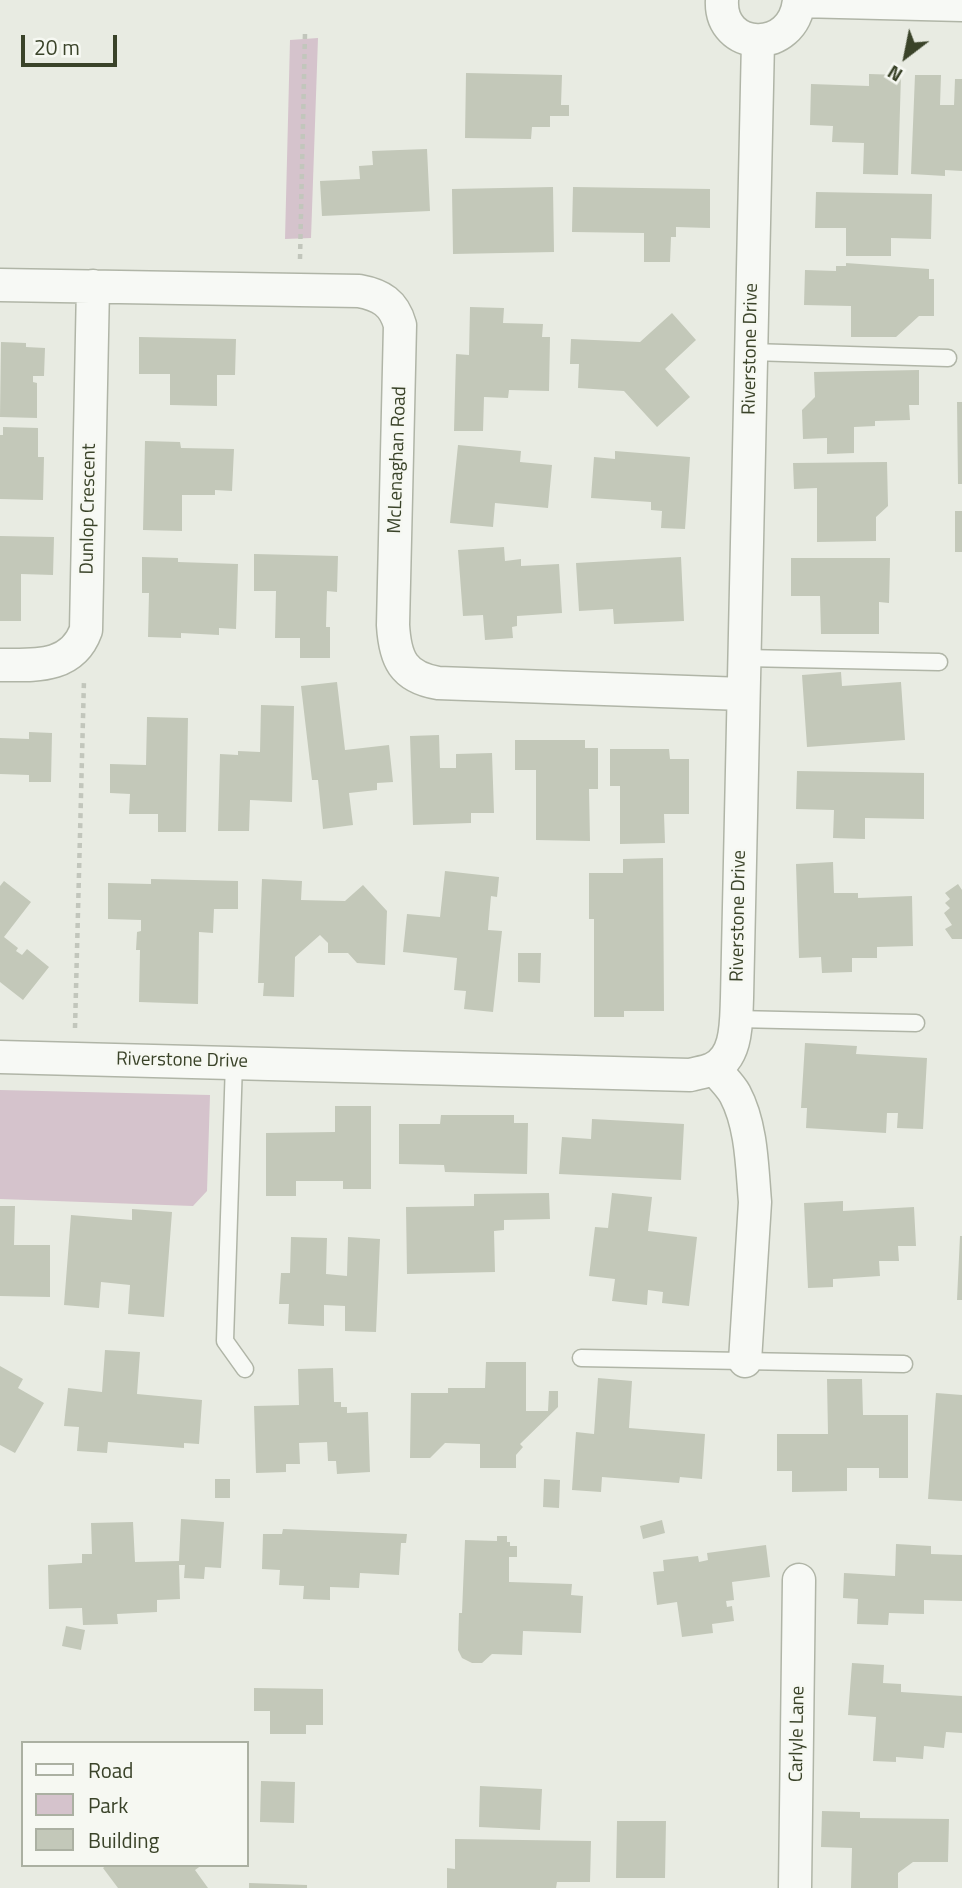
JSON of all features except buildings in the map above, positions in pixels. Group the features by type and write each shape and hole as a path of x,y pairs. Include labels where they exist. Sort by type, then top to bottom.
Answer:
{"street":[{"path":"722,0 724,18 730,27 748,39 758,41 782,34 792,25 799,1 962,5"},
{"name":"Riverstone Drive","path":"0,1057 690,1075 715,1069 730,1052 736,1031 758,41"},
{"name":"McLenaghan Road","path":"0,285 359,291 376,294 388,302 397,313 401,343 394,645 399,657 414,676 438,683 743,694"},
{"name":"Dunlop Crescent","path":"0,664 36,665 59,661 76,648 86,630 93,286"},
{"path":"715,1069 734,1092 743,1111 753,1181 755,1202 745,1361"},
{"name":"Carlyle Lane","path":"795,1888 799,1580"}],"lane":[{"path":"751,352 948,358"},
{"path":"744,658 939,662"},
{"path":"736,1019 916,1023"},
{"path":"234,1062 225,1341 245,1369"},
{"path":"581,1358 904,1364"}],"path":[{"path":"300,264 305,33"},
{"path":"75,1036 83,685"}],"green space":[{"path":"318,38 311,238 285,239 290,40"},
{"path":"0,1090 210,1095 207,1191 193,1206 0,1199"}]}
